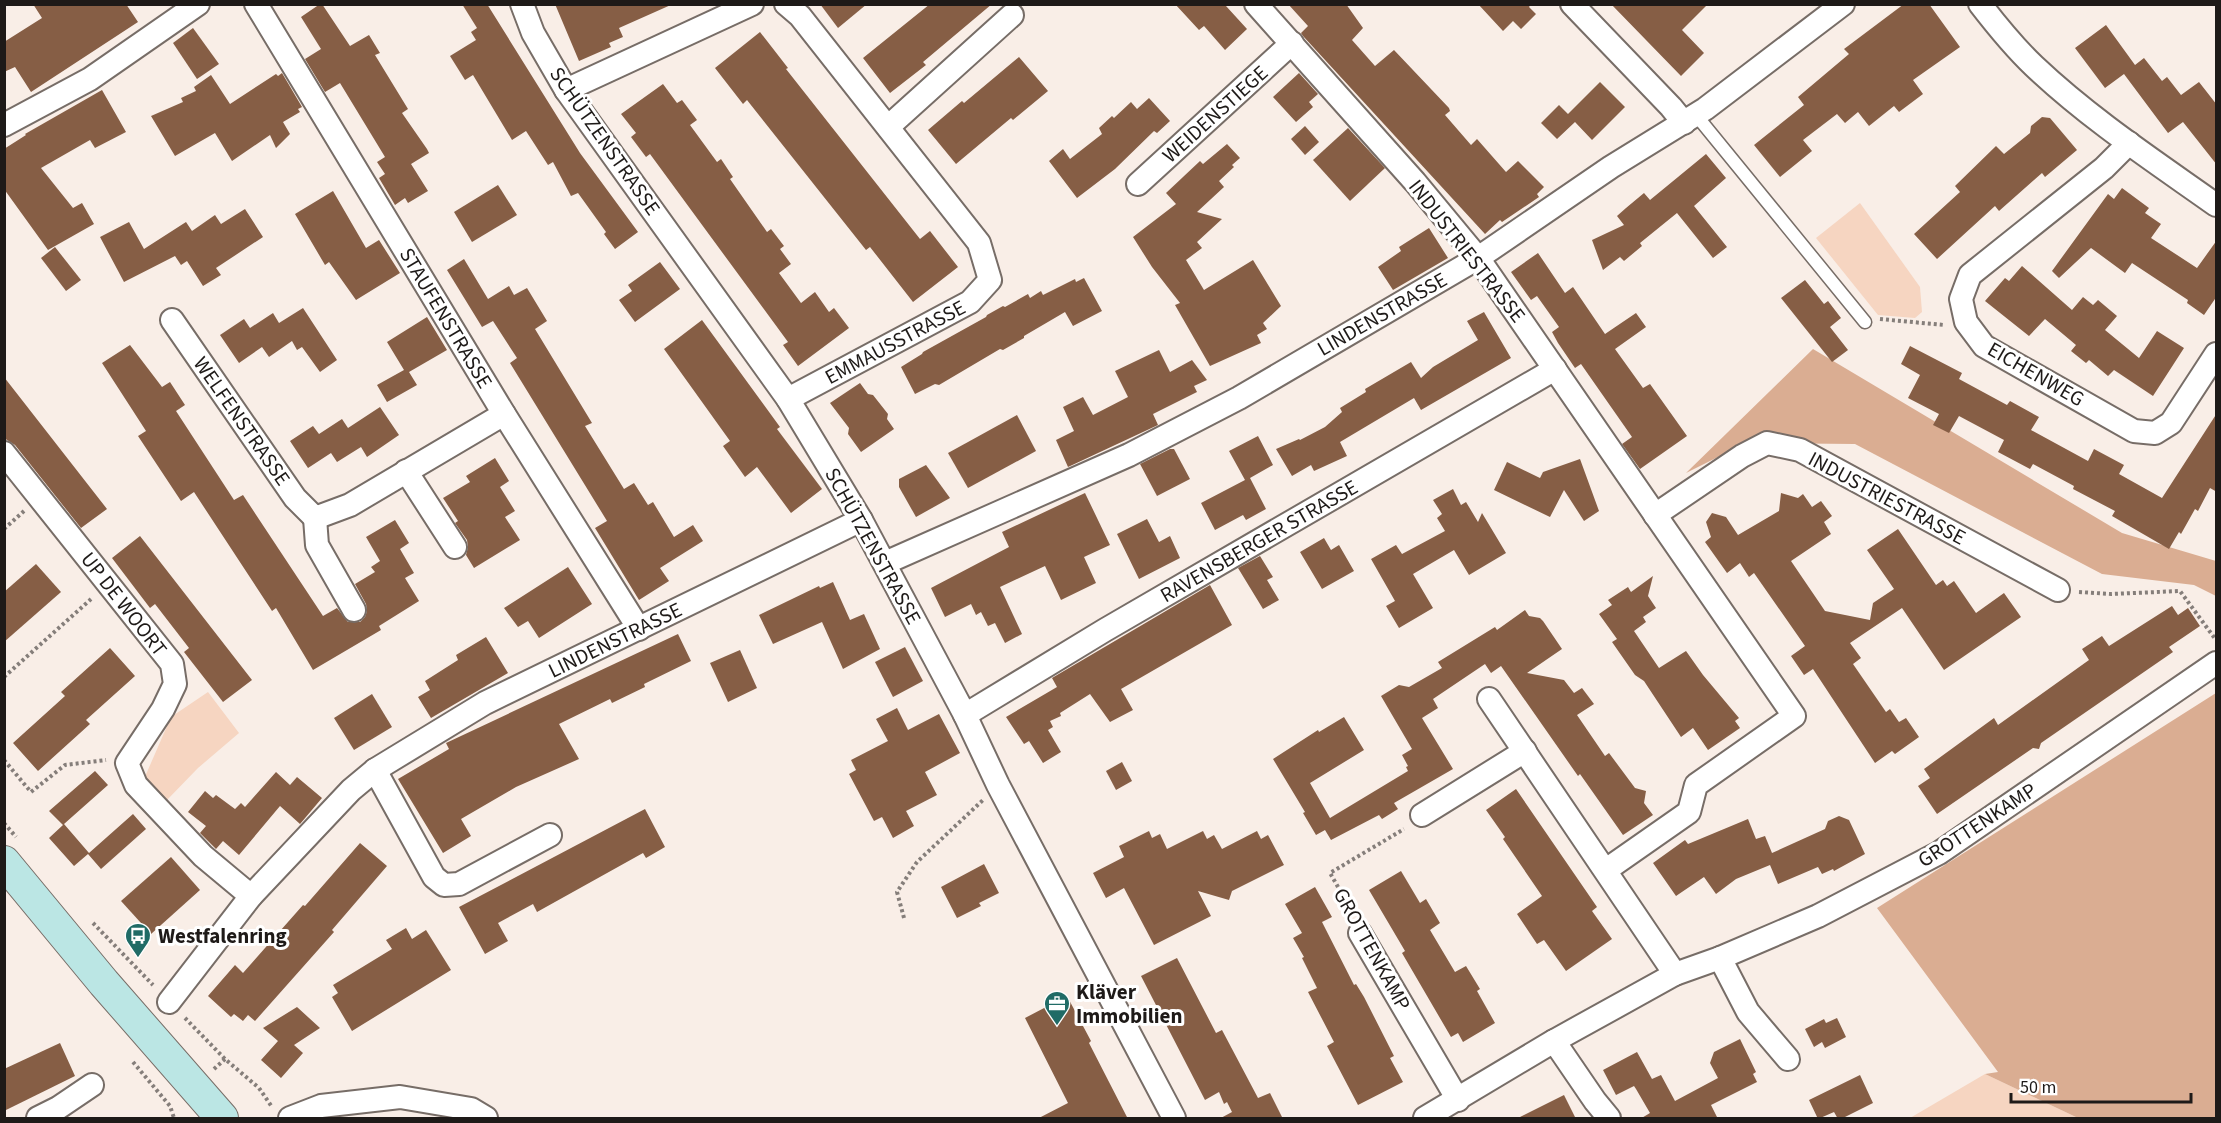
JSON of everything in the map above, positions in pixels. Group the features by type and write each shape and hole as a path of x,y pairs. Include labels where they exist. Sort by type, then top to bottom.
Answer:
{"main road":[{"path":"11,851 104,983 222,1119"}],"street":[{"path":"4,125 90,79 198,4"},
{"name":"STAUFENSTRASSE","path":"256,4 504,414 639,628"},
{"name":"SCHÜTZENSTRASSE","path":"522,4 532,33 566,90 788,399 861,520 965,715 998,785 1174,1119"},
{"path":"566,90 752,4"},
{"name":"EMMAUSSTRASSE","path":"786,4 800,16 980,243 990,280 970,302 788,399"},
{"name":"INDUSTRIESTRASSE","path":"1256,4 1415,182 1478,258 1794,716 1696,784 1689,812 1606,870"},
{"path":"1572,4 1671,107 1690,119"},
{"name":"LINDENSTRASSE","path":"885,563 1129,454 1239,398 1478,258 1611,167 1690,119 1843,4"},
{"path":"1980,4 2004,35 2072,100 2217,205"},
{"path":"888,127 1012,15"},
{"name":"WEIDENSTIEGE","path":"1138,184 1292,43"},
{"name":"EICHENWEG","path":"2129,143 2104,168 1971,275 1961,299 1966,322 1984,346 2134,431 2155,433 2171,423 2217,354"},
{"name":"WELFENSTRASSE","path":"172,320 295,498 315,518"},
{"name":"RAVENSBERGER STRASSE","path":"965,715 1105,630 1555,369"},
{"path":"354,610 317,545 315,518 350,505 504,414"},
{"name":"INDUSTRIESTRASSE","path":"1655,515 1742,456 1767,443 1800,450 2058,590"},
{"name":"UP DE WOORT","path":"4,453 172,664 175,684 163,709 127,763"},
{"path":"406,471 455,547"},
{"name":"LINDENSTRASSE","path":"169,1002 251,896 351,790 375,770 485,703 861,520"},
{"name":"GROTTENKAMP","path":"1425,1119 1554,1041 1676,974 1818,916 1939,853 2217,663"},
{"path":"1489,699 1676,974"},
{"path":"1422,815 1525,751"},
{"path":"127,763 136,785 143,793 203,856 251,896"},
{"path":"375,770 434,877 444,885 459,884 550,835"},
{"name":"GROTTENKAMP","path":"1360,933 1458,1100"},
{"path":"1720,957 1748,1012 1788,1059"},
{"path":"1554,1041 1609,1119"},
{"path":"38,1119 92,1085"},
{"path":"283,1115 321,1106 400,1097 471,1108 486,1119"}],"lane":[{"path":"1690,119 1865,322"}],"path":[{"path":"4,677 108,584"},
{"path":"2058,590 2111,594 2180,591 2217,640"},
{"path":"4,760 31,792 65,765 107,760 127,763"},
{"path":"904,918 897,892 917,862 998,785"},
{"name":"GROTTENKAMP","path":"1360,933 1356,918 1330,873 1406,828 1422,815"},
{"path":"4,823 11,851"},
{"path":"87,917 225,1059 259,1088 264,1097 283,1115"}],"shaded area":[{"path":"1860,203 1920,287 1922,312 1915,318 1878,315 1816,238"},
{"path":"1813,349 2122,533 2216,561 2216,596 2194,585 2102,574 1855,444 1767,443 1736,448 1686,473"},
{"path":"208,692 239,733 198,768 166,801 144,779 171,717"},
{"path":"2216,693 2216,1118 2078,1118 1985,1074 1998,1072 1877,908"},
{"path":"1985,1074 2078,1118 1910,1118"}],"building":[{"path":"33,4 126,4 138,22 31,92 15,67 4,72 4,42 42,18"},
{"path":"320,4 350,46 369,35 380,53 375,55 408,109 402,113 429,153 411,164 428,191 408,203 405,198 395,205 379,178 385,174 377,162 385,157 340,83 325,92 305,59 321,49 301,17"},
{"path":"462,4 487,4 580,153 638,232 615,249 604,234 606,232 578,193 571,196 553,162 548,165 526,131 512,140 473,75 465,80 450,56 476,40 471,32 477,28"},
{"path":"555,4 673,4 619,28 623,37 609,43 611,47 579,61"},
{"path":"820,4 867,4 838,28"},
{"path":"930,4 992,4 923,62 926,65 890,93 863,58"},
{"path":"1175,4 1227,4 1226,6 1247,29 1225,50 1204,26 1199,30"},
{"path":"1288,4 1346,4 1363,28 1352,40 1375,66 1394,50 1449,108 1450,111 1445,115 1471,145 1477,139 1506,172 1518,161 1544,187 1537,194 1539,197 1502,222 1500,220 1485,234 1303,36 1301,33 1308,26"},
{"path":"1478,4 1531,4 1529,7 1536,14 1521,29 1513,21 1503,31"},
{"path":"1611,4 1708,4 1682,30 1704,53 1681,76"},
{"path":"1904,4 1929,4 1960,47 1913,80 1923,94 1899,112 1894,106 1869,126 1858,112 1845,123 1837,114 1803,140 1812,151 1780,177 1754,145 1804,105 1798,97 1849,54 1844,49"},
{"path":"2106,25 2135,65 2144,58 2162,81 2167,77 2181,95 2199,82 2217,105 2217,165 2183,122 2168,133 2124,74 2105,88 2075,48"},
{"path":"193,28 219,64 197,79 173,43"},
{"path":"760,32 788,68 786,69 920,239 930,231 958,267 913,302 870,247 866,250 747,100 743,104 715,68"},
{"path":"1019,57 1048,91 1013,120 1011,118 956,164 928,130"},
{"path":"282,73 302,107 298,109 300,112 283,122 290,134 276,148 270,135 232,161 215,133 175,156 151,116 183,102 181,98 196,91 194,87 211,75 230,104 276,74 278,76"},
{"path":"1299,73 1318,94 1309,102 1313,107 1296,122 1273,97"},
{"path":"1600,82 1625,107 1592,140 1575,122 1557,139 1541,123 1559,105 1568,114"},
{"path":"663,84 677,103 682,100 697,120 690,125 717,162 721,159 733,177 730,179 767,232 771,229 784,246 780,249 791,264 779,273 801,303 815,292 829,312 834,308 849,328 798,366 783,345 788,342 650,154 646,157 631,137 636,133 621,114"},
{"path":"102,90 126,132 95,148 90,140 41,168 73,208 82,203 94,224 48,250 4,189 4,149 25,134"},
{"path":"1149,98 1170,121 1157,133 1154,131 1115,169 1077,198 1049,161 1063,149 1070,159 1102,134 1099,128 1112,116 1114,118 1131,102 1137,109"},
{"path":"2042,117 2050,118 2077,150 2045,177 2042,173 1999,211 1995,206 1937,259 1914,234 1960,192 1955,186 1996,146 2004,154 2030,133 2031,126"},
{"path":"1305,126 1319,142 1305,155 1291,139"},
{"path":"1348,128 1385,168 1350,201 1313,160"},
{"path":"1227,144 1240,158 1219,181 1224,187 1197,212 1222,219 1197,242 1202,248 1186,260 1204,290 1253,260 1281,306 1263,323 1267,329 1257,335 1261,343 1210,366 1175,305 1180,303 1152,267 1133,237 1176,204 1166,193 1200,161 1203,164"},
{"path":"1706,154 1726,178 1694,206 1727,247 1713,258 1677,213 1640,243 1642,246 1624,261 1620,257 1603,270 1592,240 1624,225 1617,216 1626,208 1644,193 1650,200"},
{"path":"498,185 517,215 472,242 454,212"},
{"path":"2122,188 2149,208 2145,213 2161,224 2151,238 2197,268 2217,240 2217,296 2204,315 2187,303 2188,300 2132,263 2125,273 2091,248 2059,278 2052,271 2108,194 2114,199"},
{"path":"333,191 366,248 379,240 400,273 356,300 329,262 325,265 295,214"},
{"path":"245,209 263,237 216,268 221,275 203,286 187,261 181,265 175,256 124,282 100,237 129,222 144,249 186,222 192,231 215,215 221,224"},
{"path":"1429,228 1448,258 1393,290 1378,267 1401,251 1399,247"},
{"path":"55,247 81,280 66,291 41,258"},
{"path":"1538,253 1565,293 1573,287 1605,334 1636,313 1646,327 1615,349 1643,388 1650,384 1687,436 1640,469 1622,444 1632,437 1581,364 1575,368 1558,343 1552,332 1559,327 1537,296 1531,300 1511,272"},
{"path":"464,259 488,299 509,286 514,295 527,288 547,321 535,329 592,423 585,426 624,489 634,483 648,505 653,502 674,537 693,525 703,541 660,568 669,581 639,600 595,528 607,521 510,363 517,358 493,321 482,327 447,270"},
{"path":"660,262 680,289 635,322 619,300 632,291 628,285"},
{"path":"2022,266 2072,310 2083,297 2093,305 2098,300 2117,316 2105,330 2139,358 2157,331 2184,348 2153,396 2114,370 2108,376 2089,360 2086,363 2071,351 2076,345 2045,319 2029,336 1985,301 2005,278 2009,281"},
{"path":"1084,278 1102,311 1073,326 1065,312 1024,338 1003,350 1000,349 939,385 935,384 915,394 901,367 1003,306 1028,294 1030,298 1041,291 1043,295 1075,279 1076,282"},
{"path":"1805,280 1824,304 1828,301 1841,318 1830,327 1848,350 1832,362 1781,298"},
{"path":"303,308 337,360 320,372 302,347 297,350 292,341 269,357 262,347 239,363 220,335 244,319 250,328 273,313 279,323"},
{"path":"1484,312 1511,358 1421,410 1414,398 1340,442 1347,456 1314,471 1311,465 1292,476 1276,449 1325,427 1342,412 1340,408 1366,392 1365,389 1411,362 1421,378 1433,367 1478,340 1467,321"},
{"path":"427,317 447,350 409,372 417,385 387,402 377,385 404,370 387,342"},
{"path":"702,320 780,427 777,429 822,489 791,513 757,467 745,477 723,446 730,441 664,349"},
{"path":"130,345 162,387 170,382 185,405 176,411 234,500 243,495 323,616 337,608 348,622 360,622 365,617 366,604 355,584 375,572 371,567 380,561 366,537 395,520 409,543 400,549 414,573 405,578 419,601 379,626 381,630 313,670 276,608 272,611 194,492 181,501 138,436 146,431 102,363"},
{"path":"1910,346 1962,373 1959,379 2007,405 2010,401 2039,417 2031,430 2088,461 2094,449 2124,465 2119,474 2162,498 2217,413 2217,492 2210,488 2198,511 2195,509 2181,534 2179,532 2169,549 2112,516 2115,511 2073,489 2074,486 2033,464 2030,469 1998,452 2004,440 1959,416 1949,433 1933,425 1939,414 1908,398 1920,375 1901,364"},
{"path":"1159,350 1170,372 1192,360 1207,380 1194,386 1197,392 1153,414 1158,425 1068,467 1056,440 1074,431 1063,407 1083,397 1093,415 1128,397 1115,371"},
{"path":"4,377 107,509 81,528 15,445 4,438"},
{"path":"860,383 888,414 887,419 894,429 861,452 848,434 849,428 830,403"},
{"path":"380,407 399,435 367,457 361,447 337,462 331,453 308,468 290,441 313,426 319,434 342,419 348,428"},
{"path":"1017,415 1036,451 968,488 948,453"},
{"path":"1258,436 1273,465 1250,478 1266,509 1246,520 1243,515 1215,530 1201,503 1245,480 1229,451"},
{"path":"1174,449 1190,479 1157,496 1140,464"},
{"path":"495,458 509,481 500,487 515,511 505,517 520,540 474,568 466,555 467,540 455,523 458,521 443,498 470,482 466,476"},
{"path":"1580,459 1599,511 1584,521 1564,490 1550,517 1494,490 1507,462 1540,478 1543,472"},
{"path":"926,465 950,498 916,517 899,487 899,479"},
{"path":"1453,489 1461,505 1466,502 1478,522 1482,513 1506,553 1469,575 1454,550 1413,574 1433,608 1399,628 1386,606 1395,601 1371,559 1396,545 1402,554 1445,531 1437,518 1442,514 1433,500"},
{"path":"1085,493 1110,545 1084,557 1096,583 1061,600 1045,566 1000,587 1022,634 1005,643 995,623 988,626 981,612 976,615 971,604 945,617 931,588 1009,547 1002,532"},
{"path":"1781,493 1798,498 1803,494 1812,507 1821,501 1832,516 1824,522 1831,534 1791,561 1825,611 1870,620 1873,603 1894,589 1867,550 1898,529 1936,585 1943,580 1947,586 1954,581 1976,613 2004,593 2021,617 1944,670 1902,608 1850,643 1861,658 1853,664 1886,712 1890,709 1899,722 1906,718 1919,737 1895,754 1892,751 1875,763 1813,669 1804,675 1791,656 1805,646 1754,573 1749,577 1740,563 1727,573 1705,542 1711,537 1706,522 1712,513 1726,517 1738,535 1779,511"},
{"path":"1147,519 1159,542 1170,536 1180,558 1139,579 1117,534"},
{"path":"140,536 252,680 223,702 184,652 189,648 155,604 150,608 112,558"},
{"path":"1324,538 1331,550 1339,545 1354,571 1322,589 1300,552"},
{"path":"1260,556 1273,577 1267,580 1279,600 1263,609 1238,568"},
{"path":"36,564 61,592 4,642 4,592"},
{"path":"568,567 592,604 539,638 528,621 518,627 504,608"},
{"path":"1653,576 1648,596 1656,608 1643,617 1646,622 1634,631 1659,668 1686,651 1739,718 1735,721 1740,728 1708,750 1693,728 1681,737 1644,681 1635,675 1612,642 1617,639 1599,614 1612,605 1608,600 1628,587 1631,592"},
{"path":"833,582 850,620 864,614 880,649 843,669 822,622 773,644 759,615 819,586 820,588"},
{"path":"1210,585 1232,625 1121,689 1133,710 1110,722 1090,694 1060,713 1061,716 1050,721 1053,727 1048,730 1061,752 1043,763 1029,741 1024,744 1006,717 1057,687 1052,678"},
{"path":"2172,606 2178,615 2188,608 2200,626 2169,647 2173,652 2041,743 2039,749 2033,748 1937,814 1918,786 1930,778 1924,769 1994,718 1998,725 2089,660 2082,649 2102,636 2109,646"},
{"path":"1525,610 1529,616 1540,618 1543,621 1562,649 1527,673 1564,680 1574,693 1582,688 1594,704 1577,715 1605,756 1609,753 1635,788 1646,791 1644,803 1653,815 1623,835 1580,774 1578,776 1501,666 1491,673 1485,664 1433,699 1438,708 1422,718 1453,769 1394,803 1398,809 1382,819 1379,815 1331,840 1325,830 1316,835 1273,759 1318,730 1319,732 1344,717 1364,750 1310,783 1330,818 1408,771 1402,755 1412,749 1381,696 1399,685 1409,687 1442,668 1438,662 1495,627 1497,630"},
{"path":"678,634 691,661 612,703 610,699 559,724 579,759 516,787 461,819 471,836 443,853 398,779 449,749 446,743"},
{"path":"486,637 508,673 431,718 418,697 430,690 425,681 458,660 456,655"},
{"path":"905,647 923,681 893,697 875,662"},
{"path":"110,648 135,676 86,720 90,724 38,771 13,743 65,696 61,692"},
{"path":"740,650 757,688 728,702 710,663"},
{"path":"372,694 392,727 354,750 334,718"},
{"path":"897,708 908,730 939,714 960,753 925,772 937,795 906,811 914,826 893,838 882,817 874,821 849,774 856,770 851,760 888,741 876,719"},
{"path":"1122,762 1132,781 1116,790 1106,771"},
{"path":"95,771 108,785 64,824 89,853 133,814 146,829 101,869 88,854 74,866 49,838 63,825 49,811"},
{"path":"276,772 290,785 297,777 322,798 300,824 280,806 239,855 223,841 216,849 200,833 206,826 188,812 205,791 213,798 216,795 235,809 241,803 245,807"},
{"path":"1516,789 1597,907 1592,911 1612,939 1566,971 1544,940 1537,944 1517,914 1542,896 1486,810"},
{"path":"645,809 665,847 646,858 643,853 537,912 533,904 498,923 508,941 485,954 459,907"},
{"path":"1839,816 1849,820 1865,854 1834,871 1833,869 1822,874 1818,867 1778,884 1770,865 1736,879 1716,894 1704,877 1676,896 1653,863 1685,840 1688,844 1748,819 1756,839 1765,836 1772,853 1825,829 1828,821"},
{"path":"1149,831 1152,838 1160,834 1167,849 1203,831 1207,839 1214,835 1222,849 1257,831 1261,839 1268,835 1284,865 1232,891 1229,900 1198,891 1211,916 1154,945 1124,888 1106,898 1093,873 1124,857 1119,846"},
{"path":"360,843 387,866 332,930 334,932 255,1021 248,1015 243,1021 234,1014 231,1017 208,996 235,965 243,973"},
{"path":"171,857 200,890 151,934 121,901"},
{"path":"984,864 999,893 979,903 981,906 957,918 941,887"},
{"path":"1401,871 1420,903 1426,899 1440,923 1430,930 1455,972 1466,966 1480,989 1477,991 1495,1023 1463,1042 1458,1033 1451,1037 1402,953 1405,951 1369,890"},
{"path":"1315,887 1332,917 1322,922 1394,1056 1390,1058 1403,1082 1358,1105 1327,1046 1334,1042 1308,992 1317,988 1293,938 1302,933 1285,904"},
{"path":"406,928 412,939 426,930 451,970 352,1031 332,997 338,993 333,985 392,949 386,940"},
{"path":"1177,958 1216,1033 1222,1030 1258,1098 1270,1093 1283,1119 1219,1119 1232,1112 1227,1102 1224,1104 1219,1092 1205,1100 1141,976"},
{"path":"1067,996 1128,1119 1037,1119 1068,1103 1025,1018"},
{"path":"297,1007 320,1028 294,1045 303,1053 281,1078 261,1060 278,1041 263,1028"},
{"path":"1837,1018 1846,1037 1825,1048 1822,1042 1814,1047 1805,1029 1824,1019 1826,1023"},
{"path":"1740,1039 1756,1072 1753,1074 1757,1082 1711,1105 1718,1119 1640,1119 1650,1113 1634,1086 1616,1095 1603,1070 1637,1052 1652,1079 1661,1075 1675,1101 1718,1078 1710,1063 1714,1052"},
{"path":"60,1043 75,1076 4,1111 4,1069"},
{"path":"1860,1075 1873,1103 1841,1119 1838,1119 1834,1112 1818,1119 1809,1100"},
{"path":"1564,1095 1576,1119 1516,1119"}],"place":[{"name":"Westfalenring","path":"138,959"},
{"name":"Kläver Immobilien","path":"1057,1027"}]}
